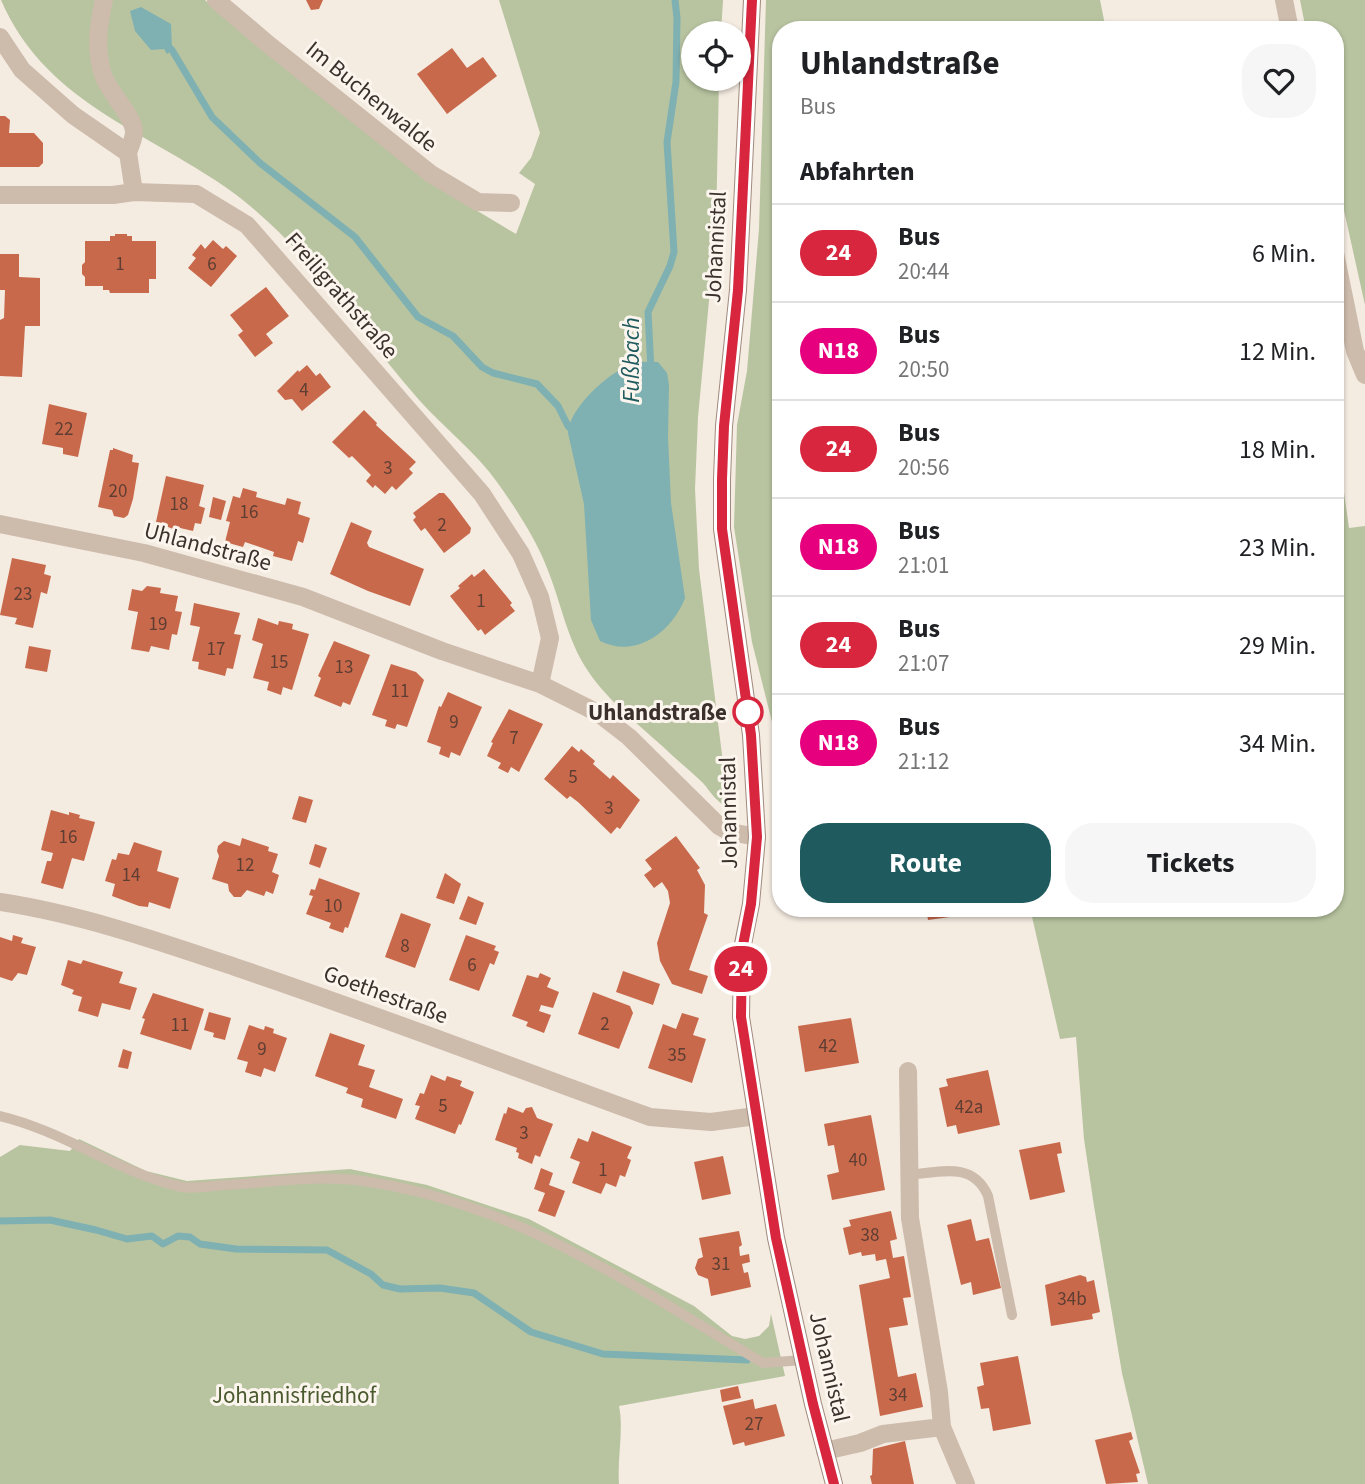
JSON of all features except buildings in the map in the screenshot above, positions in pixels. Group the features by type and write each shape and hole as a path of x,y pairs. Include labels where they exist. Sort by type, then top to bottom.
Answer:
{"main road":[{"name":"Johannistal","path":"752,0 738,290 724,426 722,529 751,735 757,837 751,904 742,950 741,1017 776,1238 834,1484"}],"street":[{"path":"104,0 97,28 98,50 103,75 133,124 134,134 128,153 134,192"},
{"name":"Im Buchenwalde","path":"216,0 431,174 478,202 511,203"},
{"path":"1284,0 1288,21"},
{"path":"0,37 22,70 73,115 128,153"},
{"name":"Freiligrathstraße","path":"0,195 113,195 134,192 196,194 247,225 482,494 521,554 540,597 550,638 540,684"},
{"path":"1344,297 1355,351 1365,375"},
{"name":"Uhlandstraße","path":"0,524 144,553 290,593 442,651 540,684 598,713 629,737 719,825 730,832 757,837"},
{"name":"Goethestraße","path":"0,902 41,908 169,945 311,993 650,1117 711,1122 756,1116"},
{"path":"908,1071 910,1219 939,1392 942,1427 966,1484"},
{"name":"Johannistal","path":"825,1451 860,1443 883,1434 942,1427"}],"lane":[{"path":"0,1116 36,1126 146,1176 185,1187 351,1180 389,1185 453,1200 557,1242 763,1363 803,1360"},
{"path":"909,1175 959,1170 983,1183 1012,1315"}],"green space":[{"path":"1,0 205,0 426,180 516,234 535,184 519,173 531,158 540,133 499,0 723,0 722,21 681,21 681,91 719,91 716,227 698,417 695,489 699,569 726,787 726,806 596,683 575,647 537,545 504,492 479,460 405,384 305,259 264,218 230,190 95,108 67,86 41,62 19,34"},
{"path":"766,0 1100,0 1104,21 772,21 772,722 752,642 734,527 737,425 747,371 759,229"},
{"path":"1300,0 1365,0 1365,305 1344,210 1344,21 1304,21"},
{"path":"1344,492 1349,528 1365,526 1365,1484 1148,1484 1122,1373 1094,1206 1084,1139 1076,1037 1060,1039 1032,917 1344,917"},
{"name":"Johannisfriedhof","path":"79,1139 146,1171 187,1181 350,1169 427,1185 529,1219 694,1306 732,1336 745,1339 759,1336 769,1326 771,1314 785,1376 619,1406 619,1484 0,1484 0,1157 20,1145 70,1151"}],"water":[{"path":"141,7 171,24 172,50 167,54 164,49 151,50 135,31 130,11"},
{"path":"658,362 667,373 669,385 671,503 685,598 671,622 651,639 627,647 613,646 600,641 591,620 584,504 568,433 570,423 583,401 604,381 636,363"}],"waterway":[{"name":"Fußbach","path":"651,370 648,312 674,252 667,142 676,82 675,0"},
{"path":"166,45 172,50 212,117 260,163 355,237 418,317 453,336 482,367 493,373 537,384 558,406 574,432"},
{"path":"0,1221 50,1220 127,1239 152,1236 163,1244 178,1236 190,1237 200,1244 236,1249 327,1250 371,1274 383,1285 400,1289 440,1288 474,1293 531,1332 603,1354 747,1360"}],"bus line":[{"name":"24","path":"752,0 738,290 724,426 722,479 722,529 751,735 757,837 751,904 742,950 741,1017 776,1238 834,1484"}],"place":[{"name":"Uhlandstraße","path":"748,712"}]}
